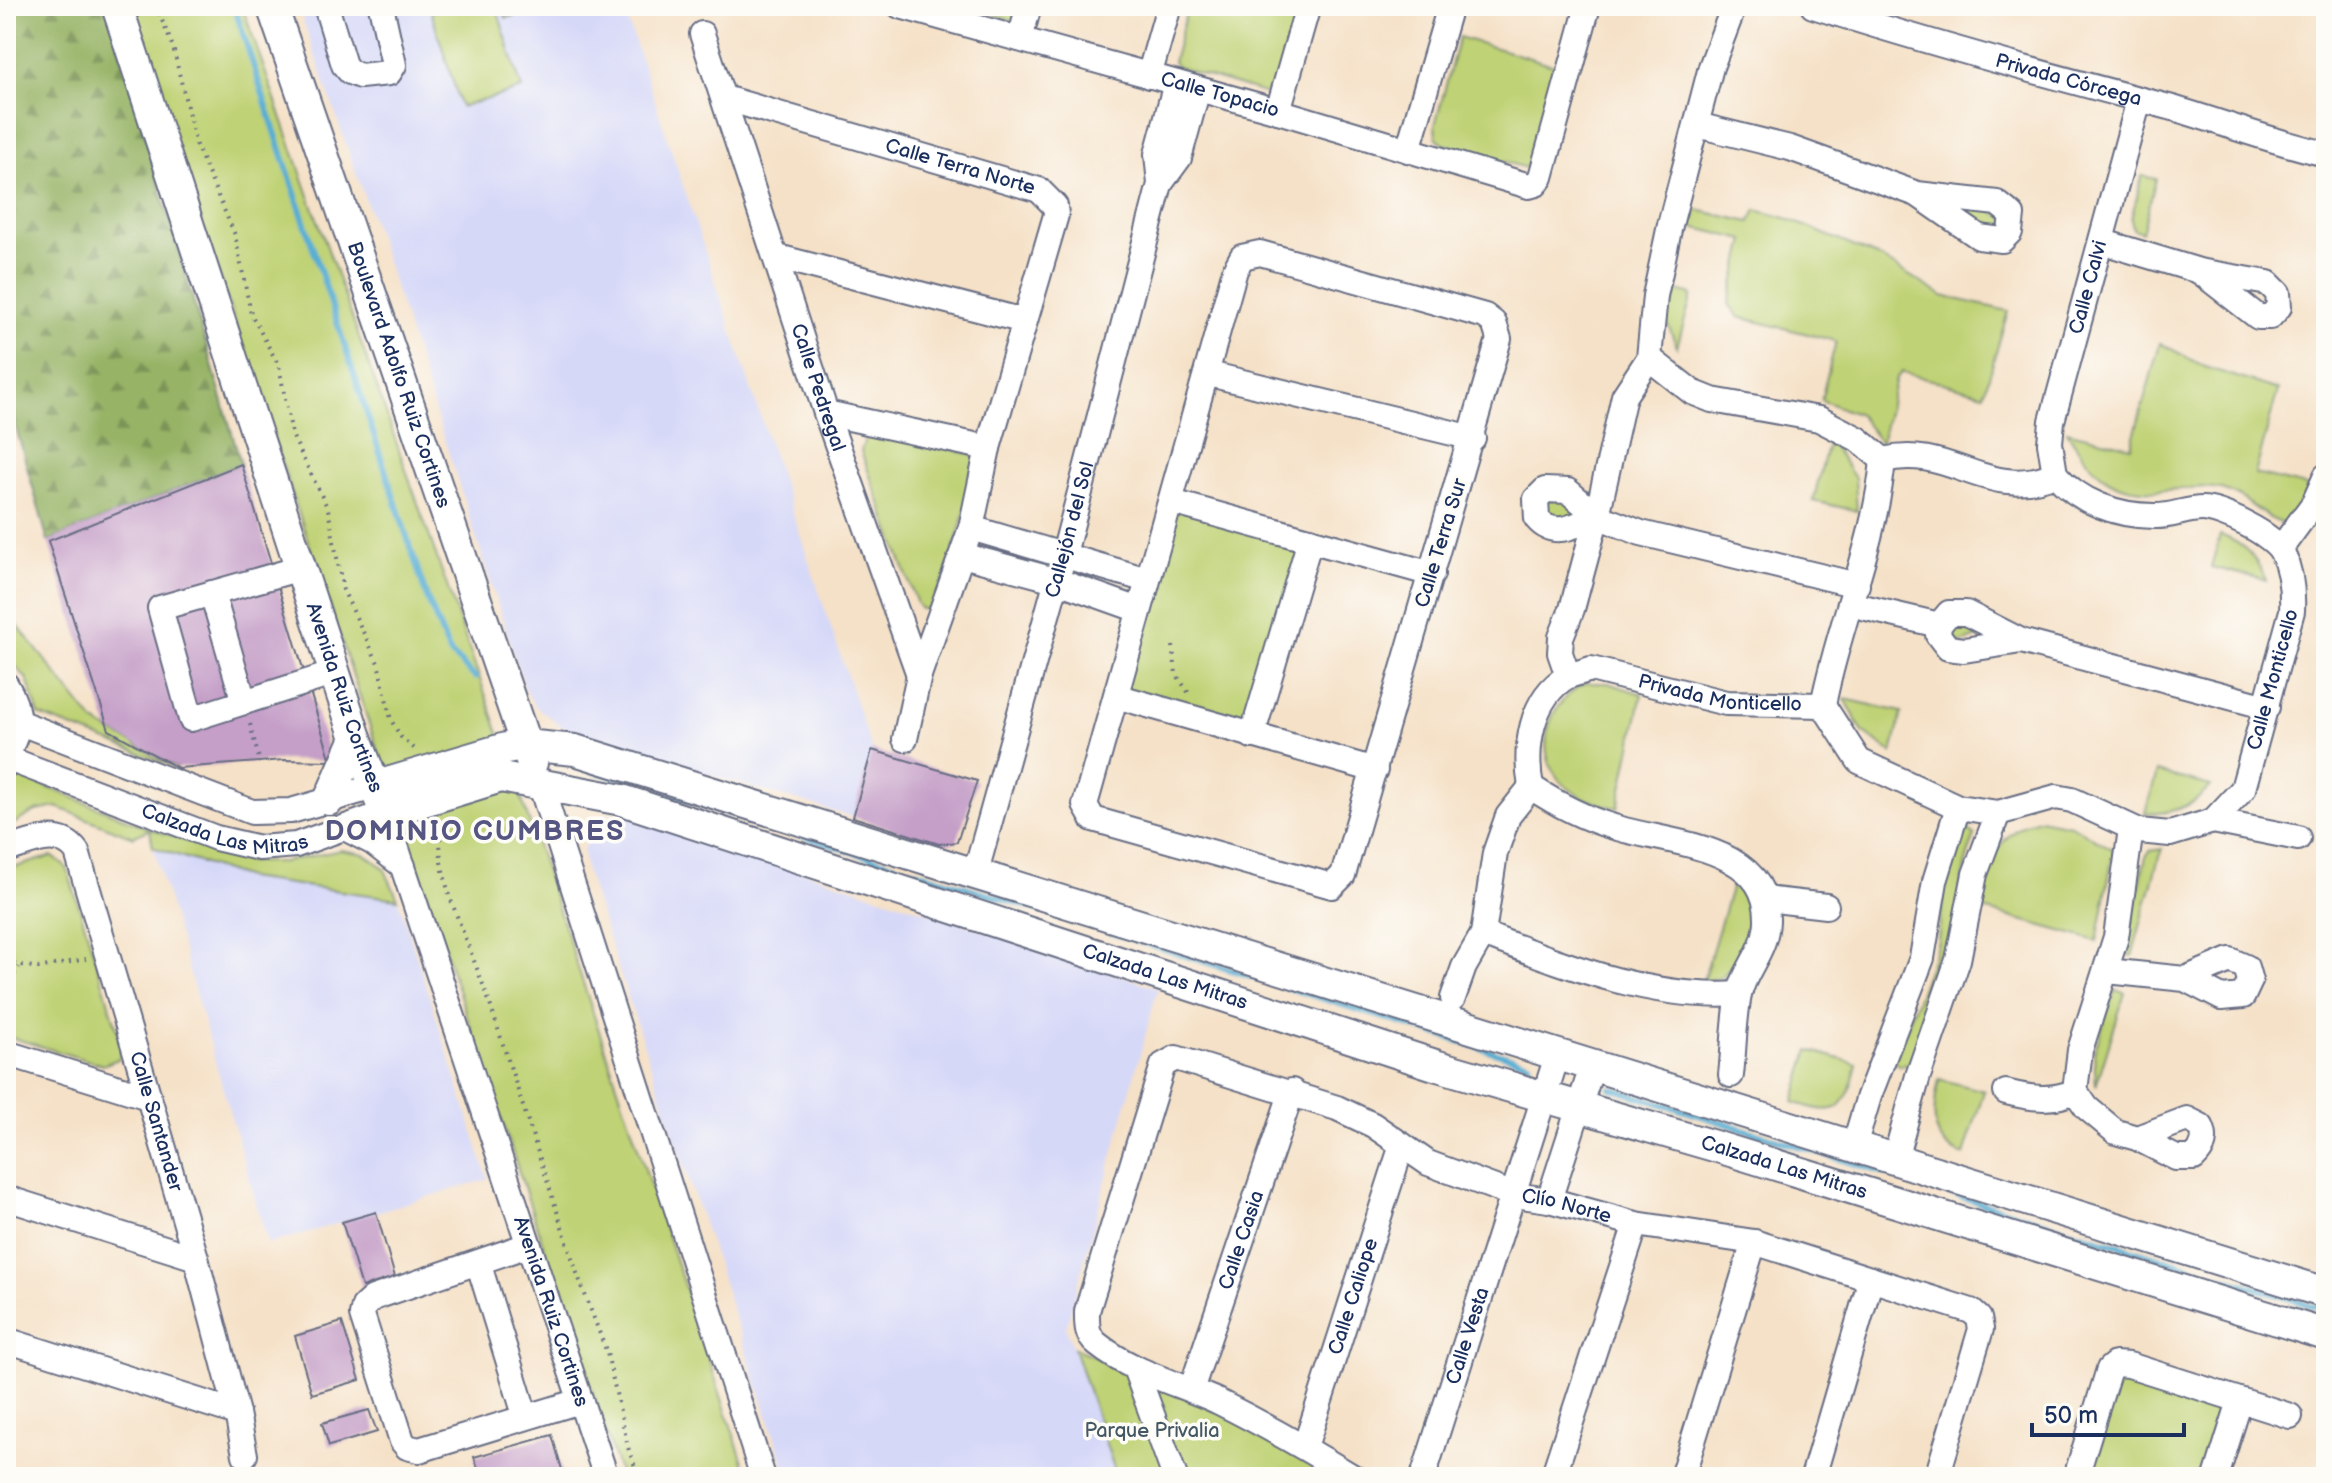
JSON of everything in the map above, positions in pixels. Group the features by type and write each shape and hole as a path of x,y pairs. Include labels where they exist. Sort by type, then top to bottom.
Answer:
{"main road":[{"name":"Avenida Ruiz Cortines","path":"117,6 356,738 379,800"},
{"name":"Boulevard Adolfo Ruiz Cortines","path":"272,6 525,745"},
{"path":"319,803 356,738"},
{"path":"525,745 540,783"},
{"name":"Calzada Las Mitras","path":"379,800 525,745 575,750 2326,1293"},
{"name":"Calzada Las Mitras","path":"379,800 501,777 622,800 1438,1066 1721,1148 2326,1335"}],"street":[{"path":"326,6 344,65 360,76 389,73 394,65 381,6"},
{"name":"Calle Topacio","path":"900,6 1278,111 1514,184 1536,184 1588,6"},
{"path":"1020,39 1029,6"},
{"path":"1149,76 1169,6"},
{"path":"1278,111 1308,6"},
{"path":"1408,150 1450,6"},
{"path":"1731,1075 1739,994 1763,941 1767,921 1765,899 1756,878 1734,861 1567,811 1531,787 1528,769 1532,724 1551,691 1568,676 1560,653 1561,637 1572,609 1597,516 1628,385 1649,358 1658,279 1711,67 1734,6"},
{"name":"Privada Córcega","path":"1813,6 2260,138 2326,154"},
{"name":"Calle Pedregal","path":"702,34 778,257 826,413 919,675"},
{"name":"Callejón del Sol","path":"975,875 1064,554 1160,184 1157,154 1187,86"},
{"name":"Calle Terra Norte","path":"724,98 1046,194 1055,206 1056,215 988,448 971,528 919,675 905,739"},
{"name":"Calle Calvi","path":"2055,474 2050,443 2052,421 2139,100"},
{"path":"1697,125 1790,148 1917,194"},
{"path":"2103,242 2148,253 2199,271"},
{"name":"Calle Terra Sur","path":"1260,253 1490,319 1499,339 1473,438 1375,770 1337,885 1327,886 1210,853 1089,815 1086,796 1209,374 1238,261 1246,255 1260,253"},
{"path":"778,257 1024,321"},
{"path":"1649,358 1692,392 1712,400 1819,419 1858,439 1883,460 1922,456 1999,483 2037,481 2055,474 2069,491 2109,509 2153,516 2204,509 2238,519 2281,548 2314,503 2326,476"},
{"path":"1209,374 1473,438"},
{"path":"826,413 988,448"},
{"path":"1823,705 1878,506 1883,460"},
{"path":"1172,502 1432,574"},
{"path":"1597,516 1854,595 1939,625"},
{"path":"971,528 1147,580"},
{"path":"1252,736 1310,540"},
{"name":"Calle Monticello","path":"2213,821 2243,789 2292,611 2293,587 2281,548"},
{"path":"962,555 1055,580 1139,610"},
{"path":"301,568 160,608 191,719 335,673"},
{"path":"212,593 244,702"},
{"path":"2021,641 1964,650 1948,648 1938,635 1939,625 1949,613 1960,611 2021,641 2267,707"},
{"name":"Privada Monticello","path":"1568,676 1591,669 1726,703 1823,705 1859,761 1977,810"},
{"path":"6,685 13,696 18,722 6,757"},
{"path":"1116,696 1375,770"},
{"name":"Calzada Las Mitras","path":"18,722 252,812 270,814 319,803 379,800"},
{"name":"Calzada Las Mitras","path":"6,757 193,830 267,849 317,839 345,828 379,800"},
{"path":"99,793 111,759"},
{"path":"540,783 763,1477"},
{"path":"1453,998 1464,967 1483,934 1495,853 1508,816 1531,787"},
{"path":"193,830 207,797"},
{"path":"1977,810 2056,797 2072,800 2131,829 2170,834 2213,821 2298,838"},
{"name":"Avenida Ruiz Cortines","path":"379,800 404,866 606,1477"},
{"path":"317,839 319,803"},
{"path":"1854,1146 1869,1096 1922,958 1935,881 1977,810"},
{"path":"1895,1159 1918,1076 1958,960 1975,874 1977,810"},
{"path":"345,828 372,842 404,866"},
{"path":"2131,829 2116,937 2080,1050 2075,1091 2116,1132 2137,1138"},
{"name":"Calle Santander","path":"6,850 60,837 71,843 77,852 196,1258 245,1455"},
{"path":"1765,899 1826,906"},
{"path":"1483,934 1643,988 1694,995 1739,994"},
{"path":"2107,971 2185,979"},
{"path":"6,1053 148,1097"},
{"name":"Calle Vesta","path":"1423,1477 1558,1053"},
{"name":"Clío Norte","path":"1135,1368 1095,1343 1089,1334 1087,1311 1163,1065 1169,1059 1176,1058 1292,1091 1373,1125 1428,1163 1514,1195 1549,1200 1636,1224 1754,1242 1971,1311 1979,1318 1981,1329 1937,1477"},
{"path":"1549,1200 1593,1064"},
{"name":"Calle Casia","path":"1191,1390 1292,1091"},
{"path":"2006,1092 2039,1098 2058,1097 2075,1091"},
{"name":"Calle Caliope","path":"1305,1447 1402,1145"},
{"path":"6,1198 196,1258"},
{"path":"1553,1477 1636,1224"},
{"path":"1682,1477 1754,1242"},
{"path":"528,1245 479,1265 373,1298 364,1306 362,1315 402,1441 407,1447 419,1450 525,1415 580,1401"},
{"path":"479,1265 525,1415"},
{"path":"1813,1477 1871,1279"},
{"path":"6,1340 237,1413"},
{"path":"2076,1477 2109,1369 2115,1364 2129,1365 2290,1416"},
{"path":"1135,1368 1191,1390 1305,1447 1353,1477"},
{"path":"1135,1368 1175,1477"},
{"path":"2216,1477 2240,1401"}],"path":[{"path":"156,6 173,47 196,145 235,235 251,314 279,366 292,435 328,509 343,590 378,663 391,720 401,737 426,759"},
{"path":"1173,646 1176,674 1201,705"},
{"path":"244,702 260,763"},
{"path":"439,815 441,862 449,895 487,995 577,1273 607,1353 629,1451 639,1477"},
{"path":"6,962 19,967 38,968 108,955"},
{"path":"6,988 19,967"}],"shaded area":[{"path":"298,6 623,6 872,750 853,817 583,737 564,728 535,706 526,691 381,245"},
{"path":"628,814 1158,988 1066,1328 1116,1477 788,1477 586,871 583,851 594,823 609,816"},
{"path":"153,847 247,878 398,899 488,1179 268,1244"}],"green space":[{"path":"6,6 107,6 241,464 48,541 6,392"},
{"path":"129,6 242,6 512,770 748,1477 621,1477"},
{"path":"452,6 496,6 522,89 461,107 431,12"},
{"path":"502,6 547,6 506,18"},
{"path":"966,6 1024,6 1014,21"},
{"path":"1188,6 1303,6 1277,97 1177,67 1173,62"},
{"path":"1459,37 1564,68 1536,160 1526,168 1443,144 1436,137 1435,125"},
{"path":"2142,176 2156,179 2142,232 2133,229 2131,219"},
{"path":"1980,203 2009,221 1991,232 1957,206"},
{"path":"1697,210 1750,222 1756,210 1786,218 1879,257 1943,296 2008,311 1984,394 1902,372 1896,378 1881,443 1859,415 1821,400 1836,341 1739,317 1729,304 1745,240 1692,227"},
{"path":"1666,288 1692,295 1677,347 1667,322"},
{"path":"2160,343 2205,367 2278,390 2255,474 2314,488 2285,524 2221,489 2131,489 2095,470 2076,446 2067,431 2131,447"},
{"path":"868,430 971,454 979,464 936,609 921,609 917,604 861,451"},
{"path":"1829,440 1855,478 1857,511 1813,501"},
{"path":"1555,493 1586,517 1547,523 1540,499"},
{"path":"1172,502 1310,540 1252,736 1116,696"},
{"path":"2220,535 2248,552 2266,580 2211,567"},
{"path":"6,616 10,616 94,722 178,768 39,715 27,679 6,655"},
{"path":"1950,620 1997,630 1959,644 1946,628"},
{"path":"1586,683 1608,683 1642,694 1618,808 1577,794 1557,777 1550,764 1547,737 1550,723 1564,699"},
{"path":"1845,699 1902,712 1892,753 1863,732"},
{"path":"2157,772 2211,786 2182,807 2145,813"},
{"path":"22,777 151,829 250,862 283,862 341,850 364,854 384,868 398,899 247,878 153,847 150,829 133,837 57,807 36,811 6,828 6,784"},
{"path":"2039,819 2071,825 2114,850 2097,941 1984,910 1985,881 1995,854 2013,832"},
{"path":"1968,829 1975,836 1968,854 1942,983 1909,1064 1901,1066 1894,1061 1937,946 1945,884 1962,832"},
{"path":"2162,849 2132,956 2126,954 2127,946 2146,856 2150,851"},
{"path":"52,856 67,868 123,1048 118,1059 103,1065 6,1036 6,870"},
{"path":"1736,872 1747,899 1744,940 1732,965 1722,977 1703,981"},
{"path":"2115,990 2125,993 2096,1086 2094,1052"},
{"path":"1809,1050 1857,1064 1849,1091 1839,1106 1822,1109 1794,1102"},
{"path":"1939,1079 1984,1091 1964,1155 1952,1150 1938,1134 1935,1103"},
{"name":"Parque Privalia","path":"1074,1348 1209,1402 1346,1477 1117,1477"},
{"path":"2128,1376 2220,1404 2224,1418 2207,1477 2092,1477 2116,1386"}],"building":[{"path":"241,464 331,761 284,760 178,768 109,730 48,541"},
{"path":"872,750 977,781 957,842 939,844 853,817"},
{"path":"376,1212 395,1277 362,1287 342,1222"},
{"path":"342,1322 360,1380 312,1394 295,1336"},
{"path":"369,1410 377,1432 329,1446 322,1423"},
{"path":"552,1435 563,1473 549,1477 481,1477 474,1457"}],"waterway":[{"path":"234,6 427,598 450,653 475,677"},
{"path":"574,765 1529,1063"},
{"path":"1611,1088 2326,1310"}],"district":[{"name":"DOMINIO CUMBRES","path":"475,831"}]}
